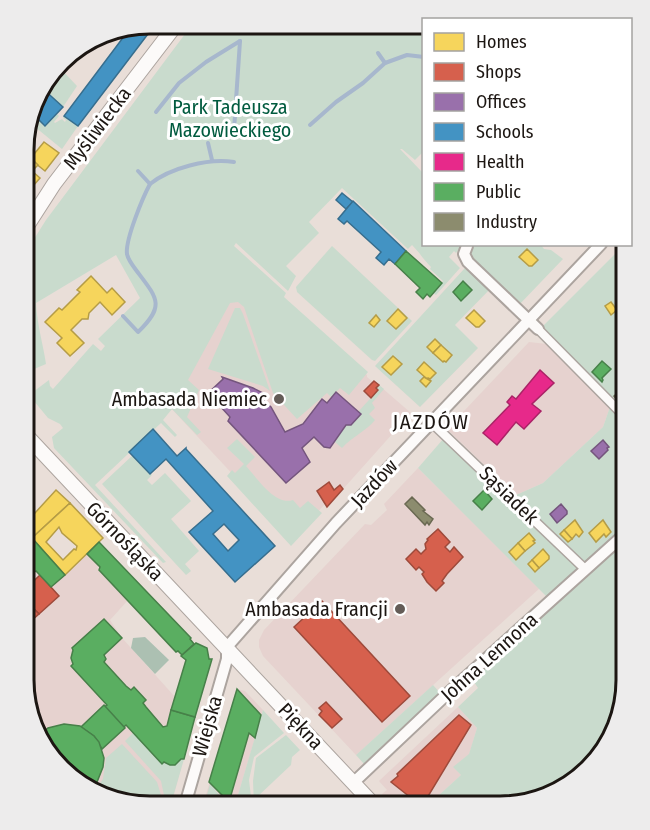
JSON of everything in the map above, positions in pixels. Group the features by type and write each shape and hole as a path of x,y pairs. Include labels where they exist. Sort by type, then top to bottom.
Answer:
{"street":[{"name":"Myśliwiecka","path":"34,215 54,184 169,34"},
{"name":"Jazdów","path":"227,647 295,571 314,546 599,246"},
{"path":"466,248 468,262 616,404"},
{"name":"Sąsiadek","path":"431,423 585,569"},
{"name":"Górnośląska","path":"34,444 227,647"},
{"name":"Johna Lennona","path":"353,783 445,696 615,542"},
{"name":"Piękna","path":"227,647 364,795"},
{"name":"Wiejska","path":"187,795 227,659 227,647"}],"shaded area":[{"name":"Ambasada Niemiec","path":"246,265 367,377 411,413 327,507 325,504 293,539 141,376"},
{"path":"529,342 547,344 610,407 603,427 543,483 516,495 447,429"},
{"name":"Ambasada Francji","path":"418,468 540,588 356,755 263,656 259,640 264,630 365,524 371,525 387,510 384,504"},
{"path":"34,542 64,574 87,554 98,565 99,570 128,600 110,620 122,638 175,697 171,710 195,717 174,795 143,795 113,789 99,784 69,761 59,750 43,724 35,694"},
{"path":"237,689 245,691 263,710 238,795 206,795"},
{"path":"458,707 477,728 469,755 454,767 461,775 439,795 383,795 387,790 379,781"}],"green space":[{"name":"Park Tadeusza Mazowieckiego","path":"185,34 422,34 422,153 415,160 400,149 422,172 422,246 461,246 449,257 460,268 436,295 433,293 443,281 430,269 431,267 412,245 408,249 342,188 309,222 319,233 286,266 296,276 288,291 236,243 234,246 286,293 284,297 368,372 349,395 340,388 331,397 327,393 297,419 273,393 244,307 238,302 230,303 188,380 199,390 187,417 201,432 197,435 172,409 163,420 177,435 175,437 161,423 95,485 166,562 163,563 54,448 52,437 63,428 48,418 34,401 34,391 49,380 53,389 93,344 101,351 105,346 98,339 140,298 116,255 36,303 46,364 34,369 34,239"},
{"path":"64,73 77,86 63,107 49,94"},
{"path":"57,114 59,116 55,123 62,119 65,122 64,116 78,126 62,149 37,128 39,120 45,126"},
{"path":"332,246 412,321 375,361 297,292 296,287"},
{"path":"474,246 542,246 563,259 517,307 471,260 469,253"},
{"path":"616,253 616,403 540,329"},
{"path":"469,266 491,288 455,325 478,348 420,407 375,366"},
{"path":"235,308 240,308 243,314 270,391 263,386 208,369"},
{"path":"379,385 384,389 372,403 375,408 369,414 375,420 342,448 335,442 346,425 351,425 360,415 358,412 378,390 376,388"},
{"path":"610,407 616,413 615,535 584,563 516,495 543,483 603,427"},
{"path":"444,438 578,568 548,598 418,468"},
{"path":"237,439 255,457 246,466 267,490 280,499 293,500 300,508 308,501 322,513 291,546 227,476 232,470 235,473 244,464 227,448"},
{"path":"133,455 152,475 147,480 152,485 165,473 191,501 171,519 199,551 185,564 191,571 186,575 102,484"},
{"path":"615,547 613,702 607,724 600,737 581,761 551,784 522,793 439,795 461,775 453,767 469,754 477,728 458,707 478,688 472,679"},
{"path":"145,637 169,660 155,674 131,648 133,638"},
{"path":"433,685 441,694 365,765 356,755"},
{"path":"263,710 284,733 254,757 249,780 251,795 238,795"},
{"path":"133,733 162,764 164,762 174,765 184,759 174,795 164,795 161,781 125,741"},
{"path":"286,735 300,750 292,757 291,765 259,795 254,795 256,758"},
{"path":"122,744 157,782 161,795 128,793 99,784 103,779 106,758"},
{"path":"210,784 219,795 207,795"}],"building: Homes":[{"path":"44,142 59,153 45,171 34,162 34,154"},
{"path":"34,173 40,178 34,185"},
{"path":"527,249 538,260 532,266 519,257"},
{"path":"91,276 107,293 112,288 125,302 112,315 100,302 89,313 88,319 82,319 71,330 84,343 70,356 57,343 62,338 45,322 59,308 62,310 80,292 77,290"},
{"path":"611,302 616,311 611,315 605,306"},
{"path":"398,309 407,318 396,329 387,321"},
{"path":"474,310 485,321 479,327 466,318"},
{"path":"376,315 380,320 374,327 369,323"},
{"path":"435,339 441,345 433,353 427,347"},
{"path":"441,345 452,355 446,362 433,353"},
{"path":"393,356 402,364 391,375 382,367"},
{"path":"424,362 436,373 430,379 417,370"},
{"path":"424,377 431,381 426,387 420,381"},
{"path":"56,490 70,503 34,536 34,514"},
{"path":"70,503 103,538 65,575 34,540 34,536","holes":["59,527 62,533 77,546 76,550 74,549 63,560 46,542"]},
{"path":"575,520 583,532 579,537 576,534 572,539 564,530"},
{"path":"603,520 611,532 606,537 604,534 596,542 589,533"},
{"path":"564,530 572,539 568,542 560,534"},
{"path":"529,533 535,543 525,551 518,543"},
{"path":"518,543 525,551 516,560 509,552"},
{"path":"543,549 549,559 539,568 532,560"},
{"path":"532,560 539,568 535,572 528,564"}],"building: Shops":[{"path":"374,381 379,385 371,398 364,391"},
{"path":"329,482 334,490 340,485 343,489 327,507 317,491"},
{"path":"438,529 450,542 445,547 450,552 454,547 463,557 447,574 442,581 444,583 436,591 427,582 422,574 424,572 419,567 416,570 406,559 416,549 421,554 426,549 427,539"},
{"path":"40,575 59,596 39,614 34,609 34,581"},
{"path":"322,601 410,696 382,722 294,627"},
{"path":"34,609 39,614 34,618"},
{"path":"326,702 342,719 332,728 319,715 322,711 319,708"},
{"path":"459,715 471,725 429,795 407,795 391,782 398,776 397,774"}],"building: Offices":[{"path":"222,377 267,395 263,400 271,407 285,432 303,424 322,399 327,403 336,392 361,414 351,425 346,425 330,448 324,447 314,437 302,448 310,462 286,483 228,421 230,417 220,406 217,408 205,396 223,379"},
{"path":"603,440 609,447 599,459 591,451"},
{"path":"561,504 567,514 557,523 550,514"}],"building: Schools":[{"path":"148,34 78,126 64,116 122,39"},
{"path":"49,94 63,107 45,126 39,120"},
{"path":"342,193 353,202 346,209 336,200"},
{"path":"353,201 406,251 395,264 389,259 384,265 376,258 381,252 347,221 344,224 338,219"},
{"path":"153,429 177,456 186,448 275,546 235,582 189,532 213,511 166,459 150,474 129,452","holes":["224,524 239,540 228,551 213,534"]}],"building: Health":[{"path":"540,370 554,383 532,404 541,411 524,429 516,422 497,445 483,433 510,405 507,402 512,396 516,399"}],"building: Public":[{"path":"406,251 442,283 430,297 427,294 423,299 416,292 420,288 395,264"},
{"path":"463,281 472,290 461,301 453,292"},
{"path":"602,361 611,369 602,378 602,382 592,372"},
{"path":"484,490 492,499 482,510 473,501"},
{"path":"34,540 65,575 51,587 36,571 34,572"},
{"path":"99,542 191,638 194,644 182,655 176,652 99,570 100,567 87,554"},
{"path":"104,619 122,638 104,655 106,659 104,662 126,686 131,690 134,687 146,700 143,703 163,727 167,726 171,710 195,717 184,759 175,765 164,762 162,764 126,725 123,728 104,707 107,705 71,666 73,664 72,648"},
{"path":"196,643 207,648 209,659 212,659 195,717 171,710 186,660 181,656"},
{"path":"237,689 261,715 255,738 249,733 231,795 222,795 209,782"},
{"path":"104,705 125,728 102,749 94,736 81,727"},
{"path":"64,724 80,726 94,736 99,742 104,758 97,782 80,771 59,750 46,730"}],"building: Industry":[{"path":"412,497 433,519 429,525 427,522 425,525 405,504"}],"waterway":[{"path":"156,112 179,83 206,62 240,41"},
{"path":"234,130 240,41"},
{"path":"378,53 385,63"},
{"path":"310,125 385,63 407,55 422,57"},
{"path":"208,143 212,160"},
{"path":"138,171 150,184 168,173 201,163 234,162"},
{"path":"123,316 138,332 147,323 155,308 153,295 127,254 132,229 150,184"}],"place":[{"name":"Ambasada Niemiec","path":"279,399"},
{"name":"Ambasada Francji","path":"400,609"}],"district":[{"name":"JAZDÓW","path":"431,422"}]}
